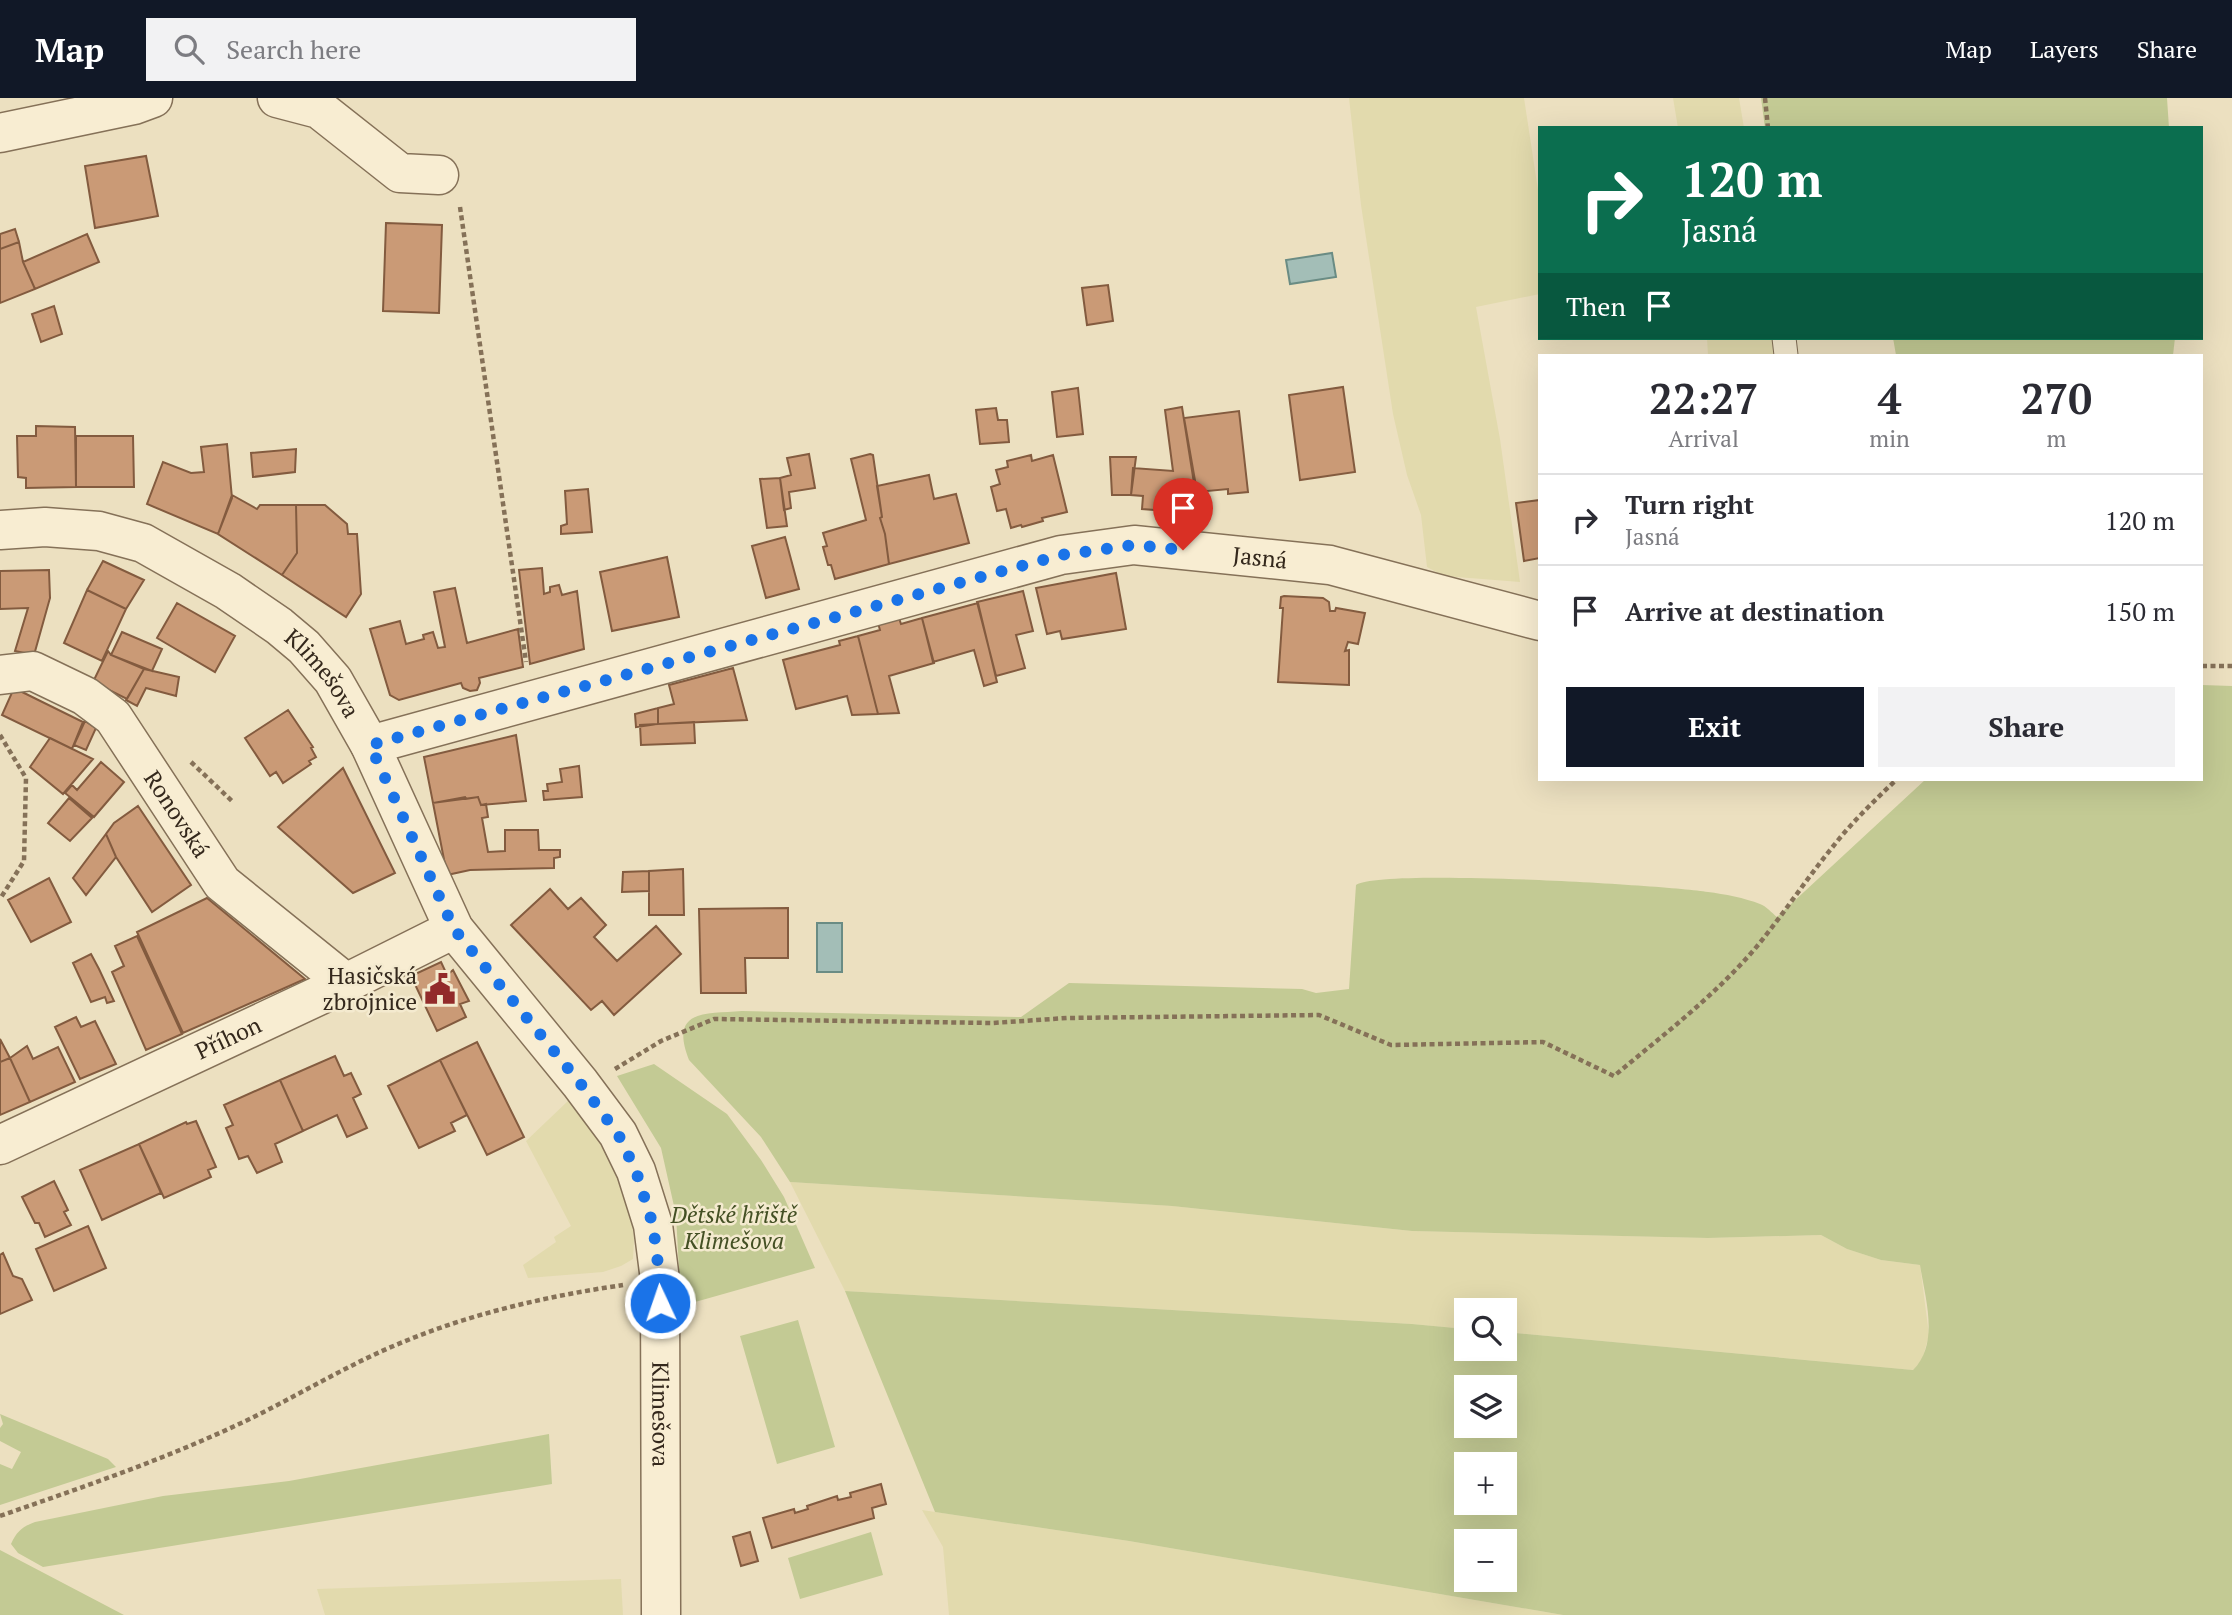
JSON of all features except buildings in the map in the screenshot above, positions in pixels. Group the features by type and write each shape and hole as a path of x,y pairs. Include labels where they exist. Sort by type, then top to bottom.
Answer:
{"street":[{"path":"0,132 134,105 153,98"},
{"path":"277,98 319,109 400,173 439,175"},
{"name":"Klimešova","path":"0,530 45,527 99,531 143,543 228,591 279,626 303,647 333,680 370,745 454,929 580,1083 618,1134 636,1171 653,1225 660,1280 662,1615"},
{"name":"Jasná","path":"370,745 1061,555 1134,545 1330,565 1538,620"},
{"name":"Ronovská","path":"0,675 33,671 75,691 113,716 222,883 346,983"},
{"name":"Příhon","path":"0,1145 346,983 454,929"}],"path":[{"path":"1765,98 1769,126"},
{"path":"439,175 455,173 532,699"},
{"path":"2203,666 2232,666"},
{"path":"0,735 26,778 24,861 0,900"},
{"path":"580,1083 607,1074 661,1041 714,1020 993,1023 1067,1018 1319,1015 1391,1045 1543,1042 1615,1076 1704,1001 1752,951 1784,913 1831,848 1862,812 1895,781"},
{"path":"0,1516 160,1459 238,1424 402,1342 458,1321 567,1293 660,1280"}],"shaded area":[{"path":"1349,98 1524,98 1538,190 1538,294 1476,307 1500,439 1520,582 1444,576 1427,567 1421,515 1407,475 1393,414 1361,205"},
{"path":"1673,98 1739,98 1744,126 1678,126"},
{"path":"1707,340 1777,340 1780,354 1708,354"},
{"path":"569,1100 598,1138 616,1173 631,1216 633,1259 603,1272 528,1278 523,1265 556,1242 554,1237 571,1226 526,1141"},
{"path":"790,1182 1172,1206 1412,1231 1708,1238 1821,1235 1847,1249 1881,1260 1920,1265 1929,1335 1922,1360 1913,1370 1517,1333 1517,1298 1454,1298 1454,1328 845,1291"},
{"path":"922,1510 1129,1541 1563,1615 949,1615 943,1547"},
{"path":"621,1579 623,1615 325,1615 317,1589"}],"green space":[{"path":"1761,98 2167,98 2169,126 1765,126"},
{"path":"1893,340 2175,340 2173,354 1896,354"},
{"path":"2203,685 2232,686 2232,1615 1563,1615 1129,1541 935,1512 845,1291 1454,1328 1454,1361 1517,1361 1517,1333 1913,1370 1926,1347 1928,1334 1927,1306 1920,1265 1881,1260 1847,1249 1821,1235 1708,1238 1412,1231 1172,1206 790,1182 761,1137 689,1060 684,1043 687,1023 704,1014 715,1013 742,1011 1021,1017 1069,983 1302,989 1316,993 1349,989 1356,885 1376,880 1466,878 1584,882 1721,894 1762,905 1777,917 1924,781 2203,781"},
{"name":"Dětské hřiště Klimešova","path":"654,1064 727,1114 784,1197 815,1268 681,1306 676,1215 661,1148 617,1076"},
{"path":"798,1320 835,1447 777,1464 740,1336"},
{"path":"0,1414 108,1459 116,1467 0,1505 0,1464 12,1469 21,1452 0,1441 0,1428 3,1424"},
{"path":"549,1434 552,1484 43,1567 18,1553 11,1544 20,1530 35,1522 163,1496 289,1481"},
{"path":"871,1532 883,1575 800,1599 788,1558"},
{"path":"0,1550 124,1615 0,1615"}],"water":[{"path":"1332,253 1336,277 1290,284 1286,260"},
{"path":"817,923 842,923 842,972 817,972"}],"place":[{"name":"Hasičská zbrojnice","path":"440,989"}],"route":[{"path":"660,1303 653,1225 636,1171 618,1134 580,1083 454,929 370,745 1061,555 1134,545 1183,550"}]}
